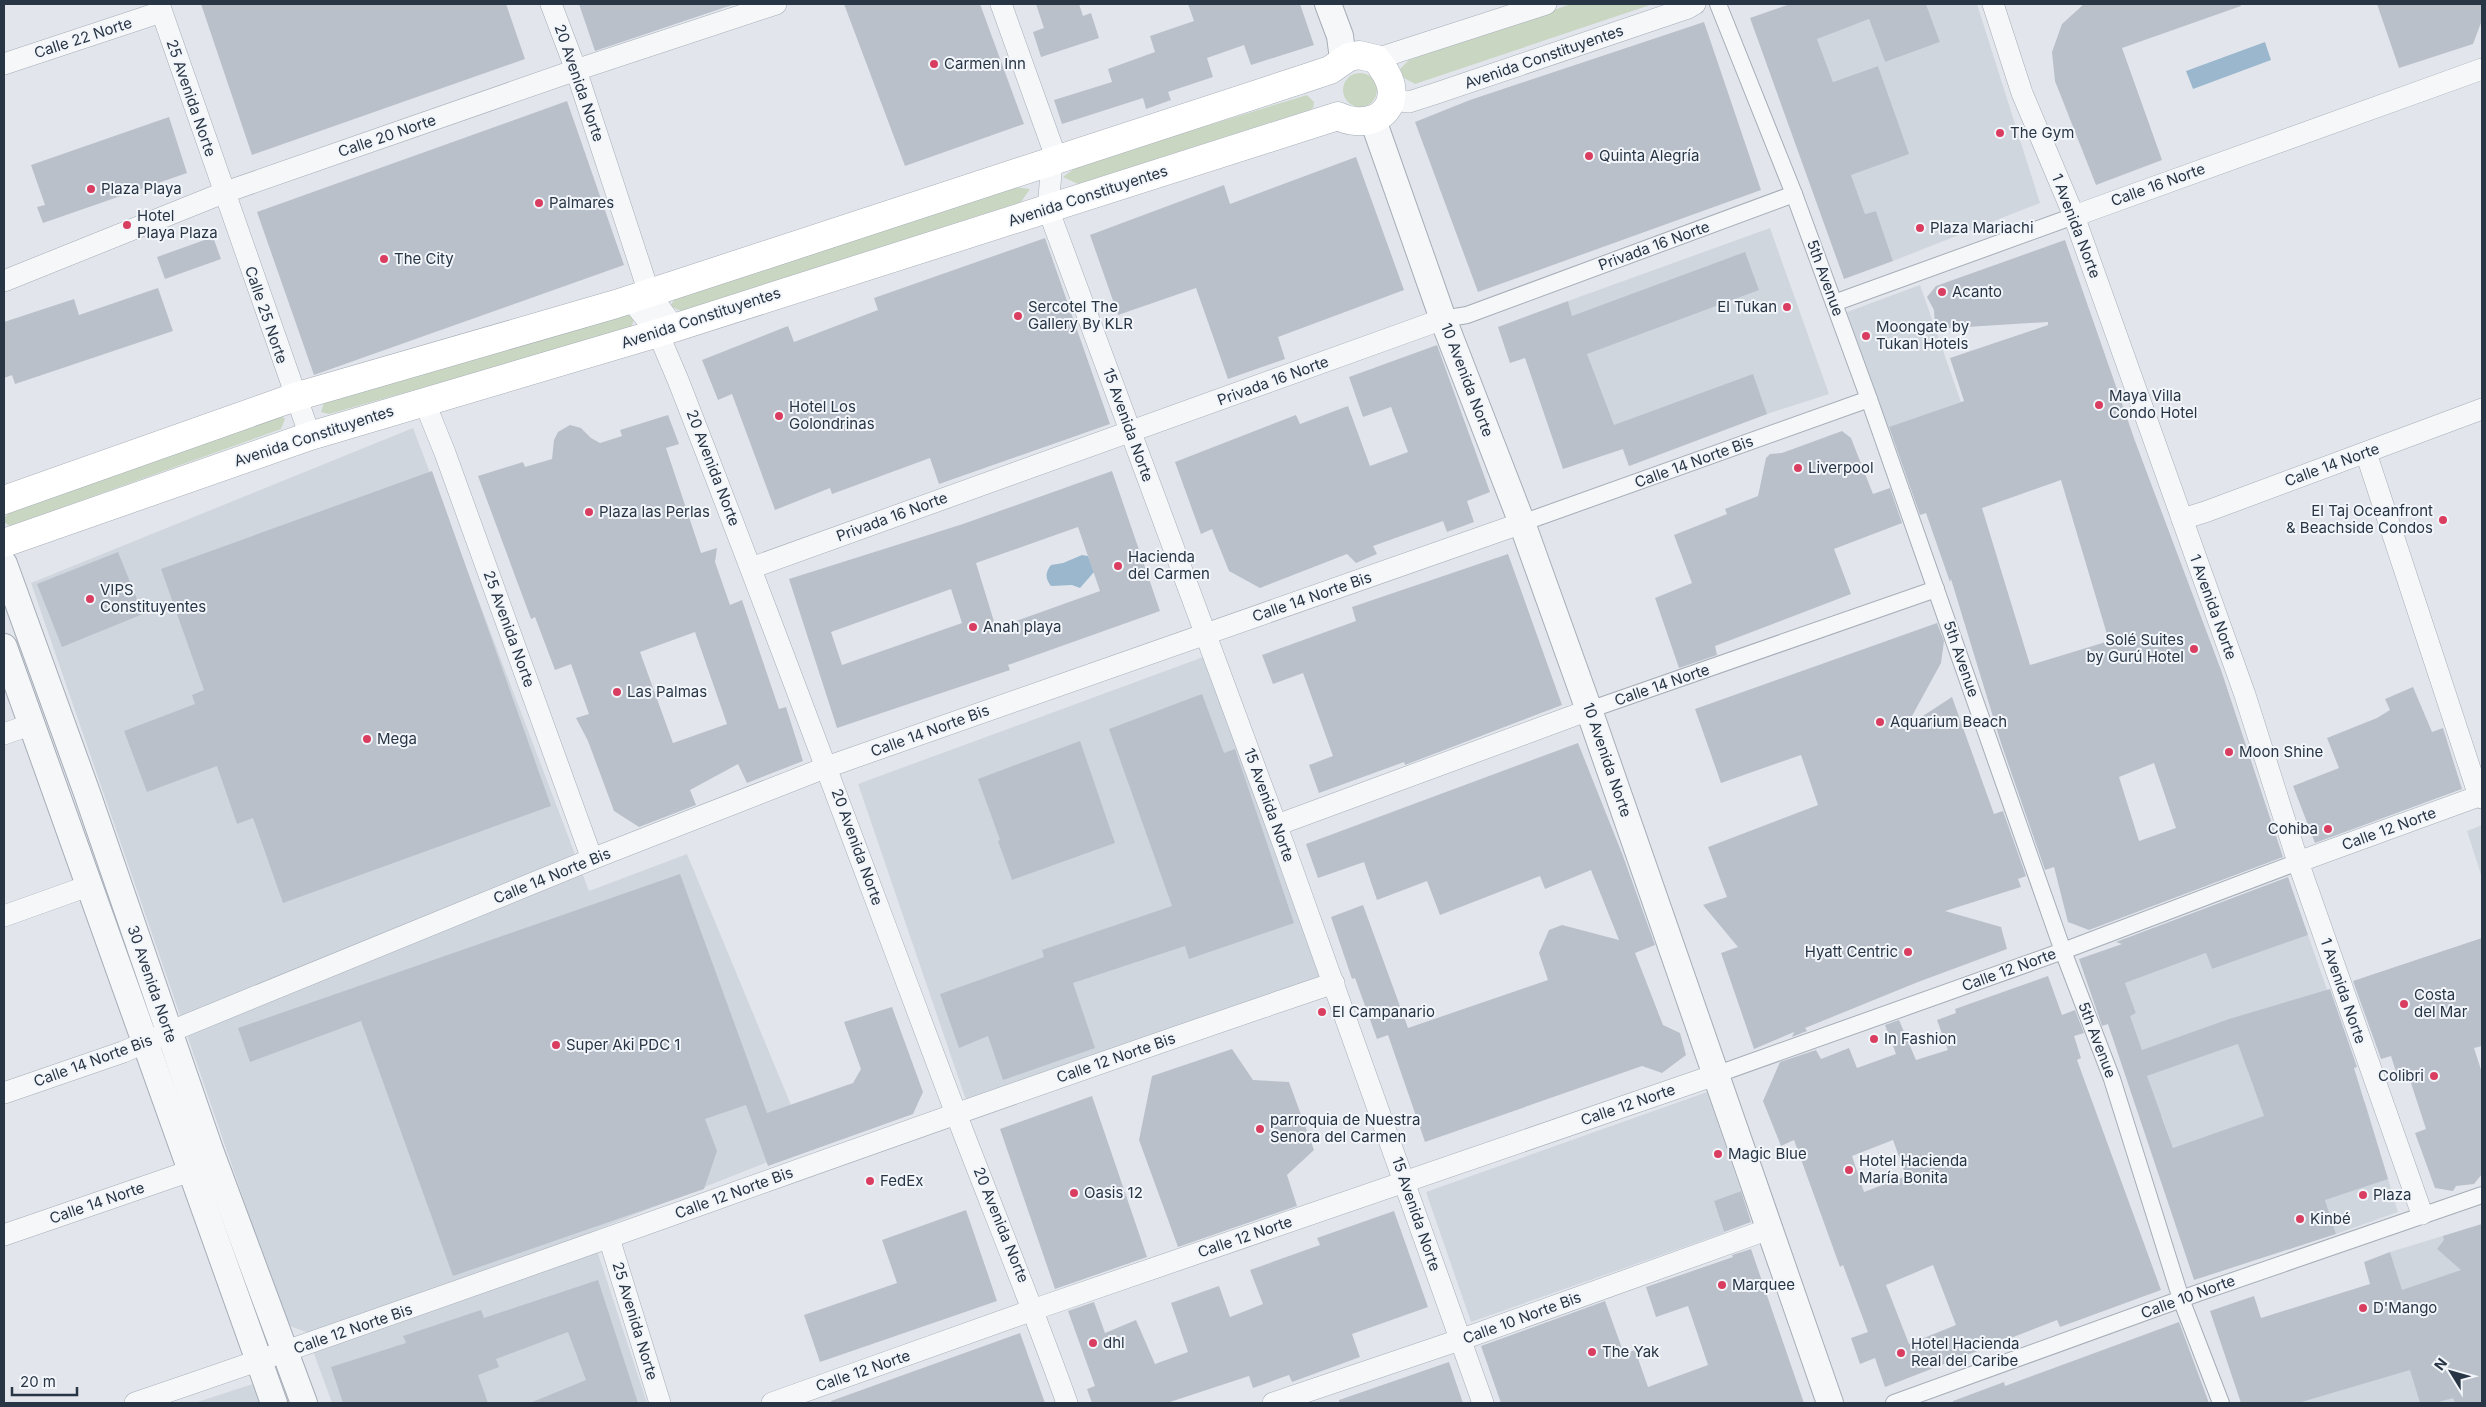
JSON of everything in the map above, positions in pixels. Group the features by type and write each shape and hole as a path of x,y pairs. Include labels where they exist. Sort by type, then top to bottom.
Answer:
{"main road":[{"path":"4,500 295,397 640,296 1330,70 1343,59 1359,55 1376,59 1385,71 1391,86 1392,100 1386,112 1373,120"},
{"name":"Avenida Constituyentes","path":"4,543 310,436 666,330 1338,116 1348,121 1362,123 1373,120"}],"street":[{"name":"20 Avenida Norte","path":"551,4 576,70 640,296 666,330 751,568 956,1113 1034,1310 1067,1403"},
{"name":"Calle 20 Norte","path":"4,281 223,193 576,70 776,4"},
{"path":"1001,4 1052,149 1048,209"},
{"path":"1328,4 1340,36 1343,59"},
{"path":"1376,59 1546,4"},
{"name":"Avenida Constituyentes","path":"1392,100 1408,102 1430,96 1695,4"},
{"name":"5th Avenue","path":"1718,4 1794,194 1869,399 2063,950 2112,1079 2181,1299 2221,1403"},
{"name":"1 Avenida Norte","path":"1993,4 2022,93 2074,216 2245,695 2298,862 2422,1214"},
{"name":"Calle 22 Norte","path":"4,64 160,8"},
{"name":"25 Avenida Norte","path":"160,8 223,193"},
{"name":"Calle 16 Norte","path":"1834,303 2482,69"},
{"name":"10 Avenida Norte","path":"1373,120 1443,319 1522,523 1589,710 1830,1403"},
{"name":"Calle 25 Norte","path":"223,193 310,436"},
{"name":"Privada 16 Norte","path":"751,568 1443,319 1467,314 1794,194"},
{"name":"15 Avenida Norte","path":"1048,209 1204,634 1277,825 1483,1403"},
{"name":"Calle 14 Norte Bis","path":"4,1094 146,1044 169,1032 592,859 827,767 1869,399"},
{"name":"25 Avenida Norte","path":"424,401 445,453 592,859"},
{"name":"Calle 14 Norte","path":"2182,519 2482,409"},
{"name":"Calle 12 Norte","path":"772,1403 1034,1310 1715,1075 2481,797 2366,453"},
{"name":"30 Avenida Norte","path":"4,564 87,793 169,1032 304,1403"},
{"name":"Calle 14 Norte","path":"1277,825 1589,710 1936,588"},
{"name":"30 Avenida Norte","path":"4,647 274,1403"},
{"path":"4,734 32,724"},
{"path":"4,916 88,886"},
{"name":"Calle 12 Norte Bis","path":"135,1403 609,1238 956,1113 1334,983"},
{"name":"Calle 14 Norte","path":"4,1235 190,1170"},
{"name":"Calle 10 Norte","path":"1894,1403 2181,1299 2422,1214 2482,1195"},
{"name":"Calle 10 Norte Bis","path":"1273,1403 1459,1340 1769,1229"},
{"name":"25 Avenida Norte","path":"609,1238 660,1403"}],"shaded area":[{"path":"1804,4 1822,4 1833,32 1869,19 1885,62 1940,42 1926,4 1977,4 2040,203 1893,261 1876,211 1865,214 1851,175 1900,130 1878,66 1833,82"},
{"path":"1770,228 1829,394 1767,414 1629,466 1568,301"},
{"path":"1920,285 1961,402 1887,428 1847,312"},
{"path":"413,428 589,891 687,854 808,1146 591,1232 647,1403 332,1403 306,1332 287,1325 31,583"},
{"path":"1206,656 1322,976 966,1100 858,784"},
{"path":"2482,825 2482,878 2467,831"},
{"path":"2308,935 2344,1038 2248,1072 2270,1132 2173,1148 2162,1116 2142,1122 2147,1076 2238,1044 2142,1050 2134,1029 2112,1036 2108,1024 2136,1013 2125,983 2206,953 2212,969"},
{"name":"Magic Blue","path":"1707,1092 1741,1191 1714,1201 1724,1233 1471,1322 1426,1192"},
{"path":"2365,1102 2398,1212 2336,1234 2305,1139 2318,1116"},
{"path":"2482,1224 2482,1403 2301,1403 2294,1374 2416,1339 2390,1252"},
{"path":"253,1384 259,1403 194,1403"}],"green space":[{"path":"1571,4 1653,4 1415,84 1404,78 1400,69 1409,60"},
{"path":"1360,73 1372,78 1377,90 1372,102 1360,107 1348,102 1343,90 1348,78"},
{"path":"1307,95 1314,102 1313,108 1309,110 1078,184 1063,177 1079,165"},
{"path":"1013,187 1030,189 1021,202 681,311 670,306 677,296"},
{"path":"626,313 634,319 631,329 329,414 321,412 325,399"},
{"path":"276,412 285,419 281,429 10,526 4,522 4,518 11,511"}],"water":[{"path":"2265,42 2271,60 2193,89 2186,71"},
{"path":"1082,555 1088,556 1094,572 1080,588 1072,585 1051,586 1046,576 1051,565 1063,563"}],"building":[{"path":"201,4 506,4 525,59 252,155"},
{"path":"579,4 735,4 595,51"},
{"name":"Carmen Inn","path":"844,4 980,4 1024,124 905,166"},
{"path":"1036,4 1079,4 1083,16 1091,13 1099,38 1041,57 1033,32 1044,28"},
{"path":"1188,4 1300,4 1314,45 1251,65 1244,45 1207,58 1213,77 1168,92 1171,100 1146,109 1143,98 1062,124 1054,100 1112,82 1108,69 1155,52 1150,36 1194,21"},
{"path":"1790,4 1926,4 1940,42 1885,62 1869,19 1817,39 1833,82 1878,66 1909,154 1851,175 1865,214 1876,211 1893,261 1844,279 1750,18"},
{"path":"2084,4 2240,4 2241,6 2122,48 2162,160 2096,185 2055,81 2052,52 2062,24"},
{"path":"2377,4 2482,4 2482,20 2473,44 2399,68"},
{"name":"Quinta Alegría","path":"1704,22 1761,190 1478,292 1415,122 1470,100"},
{"name":"The City","path":"567,101 624,265 314,375 257,212"},
{"name":"Plaza Playa","path":"169,117 187,173 43,223 37,207 45,205 31,165"},
{"path":"1356,157 1404,290 1278,337 1285,359 1228,379 1196,288 1118,315 1090,235 1224,185 1230,204"},
{"path":"213,237 221,259 165,279 157,257"},
{"path":"1045,238 1110,424 939,484 930,458 832,494 830,488 775,510 732,394 718,400 702,360 788,326 794,342 878,310 874,298"},
{"path":"2065,240 2135,441 2221,670 2283,857 2089,930 2068,922 2054,867 2045,870 2001,743 1951,579 1950,582 1926,513 1920,515 1889,427 1964,401 1950,358 2048,325 2048,322 1935,329 1934,310 1927,297 1936,286","holes":["2061,480 2109,641 2030,665 1982,508","2154,763 2176,828 2139,841 2119,777"]},
{"path":"1745,252 1759,290 1587,354 1614,425 1753,374 1767,414 1629,466 1623,449 1563,469 1525,358 1510,363 1498,327 1568,301 1572,316"},
{"path":"158,288 173,331 15,384 12,375 4,378 4,322 74,299 79,315"},
{"path":"1437,345 1490,492 1467,501 1474,522 1447,532 1443,521 1373,546 1377,554 1356,563 1347,554 1260,588 1229,571 1212,529 1201,534 1175,462 1296,415 1300,424 1348,406 1370,466 1408,452 1391,407 1363,417 1349,377"},
{"path":"668,415 679,444 666,448 701,553 717,548 715,562 730,605 742,600 779,709 786,707 803,761 747,783 738,764 690,790 696,805 639,827 614,811 588,741 576,718 589,714 571,664 555,670 535,617 531,619 478,476 523,462 525,467 552,459 554,440 558,432 570,425 581,428 591,438 600,443 622,436 620,430","holes":["695,632 727,724 673,743 640,652"]},
{"path":"1842,431 1851,438 1873,494 1890,488 1902,523 1834,549 1851,594 1715,646 1717,655 1679,668 1655,598 1692,583 1674,535 1727,514 1725,509 1758,496 1766,458 1770,454 1782,453"},
{"name":"Mega","path":"432,471 551,806 283,903 253,818 237,824 217,766 147,792 124,731 195,704 192,695 204,690 161,569"},
{"path":"1112,471 1160,611 1008,665 1010,670 837,728 789,579 963,524","holes":["1078,527 1100,591 996,628 976,563","951,589 962,623 842,665 831,632"]},
{"name":"VIPS Constituyentes","path":"118,552 143,614 62,647 37,584"},
{"path":"1508,554 1562,705 1405,765 1404,762 1319,793 1309,765 1333,756 1303,673 1273,684 1262,655 1356,621 1352,607"},
{"path":"1937,623 1944,641 1941,663 1906,727 1952,697 1994,814 2003,811 2026,876 2018,879 2021,887 1945,911 2001,927 2007,949 1918,982 1805,1028 1807,1031 1792,1037 1794,1032 1754,1049 1721,953 1738,947 1703,905 1727,897 1708,847 1818,805 1801,755 1721,783 1695,709"},
{"path":"2413,687 2432,732 2443,728 2462,789 2315,843 2293,786 2339,768 2327,738 2377,718 2390,710 2385,699"},
{"path":"1202,694 1224,753 1235,749 1294,923 1189,959 1185,946 1073,983 1095,1048 1003,1080 988,1036 959,1048 940,994 1044,957 1042,950 1172,906 1109,729"},
{"path":"1080,741 1115,843 1012,880 978,779"},
{"path":"1578,743 1623,856 1655,945 1635,953 1663,1025 1680,1033 1686,1055 1662,1073 1642,1066 1425,1142 1388,1035 1377,1039 1355,978 1352,979 1331,917 1363,905 1408,1028 1548,980 1539,953 1549,930 1562,925 1619,940 1591,870 1545,889 1540,876 1440,915 1427,881 1377,900 1364,862 1318,878 1306,844"},
{"name":"Super Aki PDC 1","path":"680,874 767,1113 853,1083 861,1069 844,1022 892,1007 923,1092 913,1114 768,1166 746,1105 705,1119 717,1151 704,1189 453,1276 361,1021 250,1062 238,1028"},
{"path":"2288,877 2308,935 2212,969 2206,953 2125,983 2136,1013 2130,1016 2142,1050 2229,1019 2330,989 2357,1067 2354,1068 2388,1179 2325,1200 2336,1234 2194,1280 2108,1024 2102,1026 2079,959 2122,944 2116,942","holes":["2238,1044 2264,1116 2173,1148 2147,1076"]},
{"path":"2482,938 2482,1046 2474,1048 2482,1073 2482,1174 2474,1184 2456,1186 2453,1191 2435,1188 2415,1133 2426,1129 2410,1080 2399,1081 2391,1056 2381,1059 2353,981"},
{"path":"2048,976 2062,1015 2075,1010 2084,1033 2074,1036 2081,1058 2077,1060 2161,1290 2060,1327 2057,1320 1885,1387 1875,1358 1860,1364 1851,1338 1868,1332 1843,1265 1840,1267 1794,1140 1781,1146 1763,1101 1780,1062 1816,1050 1821,1059 1849,1048 1857,1068 1896,1054 1885,1025 1899,1020 1916,1060 1948,1050 1937,1020 1956,1013 1955,1009","holes":["1893,1140 1906,1176 1864,1192 1852,1156","1933,1265 1956,1325 1909,1344 1886,1285"]},
{"path":"1232,1049 1253,1080 1289,1082 1314,1150 1287,1175 1297,1206 1178,1247 1139,1140 1152,1076"},
{"name":"Oasis 12","path":"1092,1096 1147,1257 1055,1289 1000,1129"},
{"path":"1741,1191 1751,1222 1724,1232 1714,1201"},
{"path":"966,1210 997,1301 820,1362 804,1315 897,1283 882,1240"},
{"path":"1394,1211 1428,1307 1352,1334 1360,1357 1292,1382 1289,1375 1253,1388 1249,1376 1167,1403 1092,1403 1087,1389 1095,1386 1068,1311 1094,1302 1105,1333 1136,1320 1155,1364 1188,1352 1171,1303 1219,1286 1230,1317 1263,1304 1250,1270 1320,1245 1317,1238"},
{"path":"2482,1224 2482,1403 2455,1403 2453,1398 2435,1403 2420,1403 2410,1370 2298,1403 2241,1403 2210,1311 2254,1296 2261,1318 2370,1284 2364,1262 2390,1252 2402,1290 2461,1270 2437,1249 2444,1240 2443,1236"},
{"path":"1751,1249 1804,1403 1501,1403 1481,1346 1605,1301 1624,1354 1635,1350 1648,1387 1708,1365 1688,1306 1656,1317 1646,1287"},
{"path":"598,1280 638,1403 530,1403 586,1380 568,1332 496,1359 499,1367 478,1375 488,1403 343,1403 331,1367 406,1343 403,1336 481,1310 484,1318"},
{"path":"2179,1322 2209,1403 1953,1403 1953,1401 2004,1382 2005,1386"},
{"path":"1020,1333 1045,1403 831,1403 831,1401"},
{"path":"1449,1362 1463,1403 1339,1403 1339,1400"}],"place":[{"name":"Carmen Inn","path":"934,64"},
{"name":"The Gym","path":"2000,133"},
{"name":"Quinta Alegría","path":"1589,156"},
{"name":"Plaza Playa","path":"91,189"},
{"name":"Palmares","path":"539,203"},
{"name":"Hotel Playa Plaza","path":"127,225"},
{"name":"Plaza Mariachi","path":"1920,228"},
{"name":"The City","path":"384,259"},
{"name":"Acanto","path":"1942,292"},
{"name":"El Tukan","path":"1787,307"},
{"name":"Sercotel The Gallery By KLR","path":"1018,316"},
{"name":"Moongate by Tukan Hotels","path":"1866,336"},
{"name":"Maya Villa Condo Hotel","path":"2099,405"},
{"name":"Hotel Los Golondrinas","path":"779,416"},
{"name":"Liverpool","path":"1798,468"},
{"name":"Plaza las Perlas","path":"589,512"},
{"name":"El Taj Oceanfront & Beachside Condos","path":"2443,520"},
{"name":"Hacienda del Carmen","path":"1118,566"},
{"name":"VIPS Constituyentes","path":"90,599"},
{"name":"Anah playa","path":"973,627"},
{"name":"Solé Suites by Gurú Hotel","path":"2194,649"},
{"name":"Las Palmas","path":"617,692"},
{"name":"Aquarium Beach","path":"1880,722"},
{"name":"Mega","path":"367,739"},
{"name":"Moon Shine","path":"2229,752"},
{"name":"Cohiba","path":"2328,829"},
{"name":"Hyatt Centric","path":"1908,952"},
{"name":"Costa del Mar","path":"2404,1004"},
{"name":"El Campanario","path":"1322,1012"},
{"name":"In Fashion","path":"1874,1039"},
{"name":"Super Aki PDC 1","path":"556,1045"},
{"name":"Colibri","path":"2434,1076"},
{"name":"parroquia de Nuestra Senora del Carmen","path":"1260,1129"},
{"name":"Magic Blue","path":"1718,1154"},
{"name":"Hotel Hacienda María Bonita","path":"1849,1170"},
{"name":"FedEx","path":"870,1181"},
{"name":"Oasis 12","path":"1074,1193"},
{"name":"Plaza","path":"2363,1195"},
{"name":"Kinbé","path":"2300,1219"},
{"name":"Marquee","path":"1722,1285"},
{"name":"D'Mango","path":"2363,1308"},
{"name":"dhl","path":"1093,1343"},
{"name":"The Yak","path":"1592,1352"},
{"name":"Hotel Hacienda Real del Caribe","path":"1901,1353"}]}
